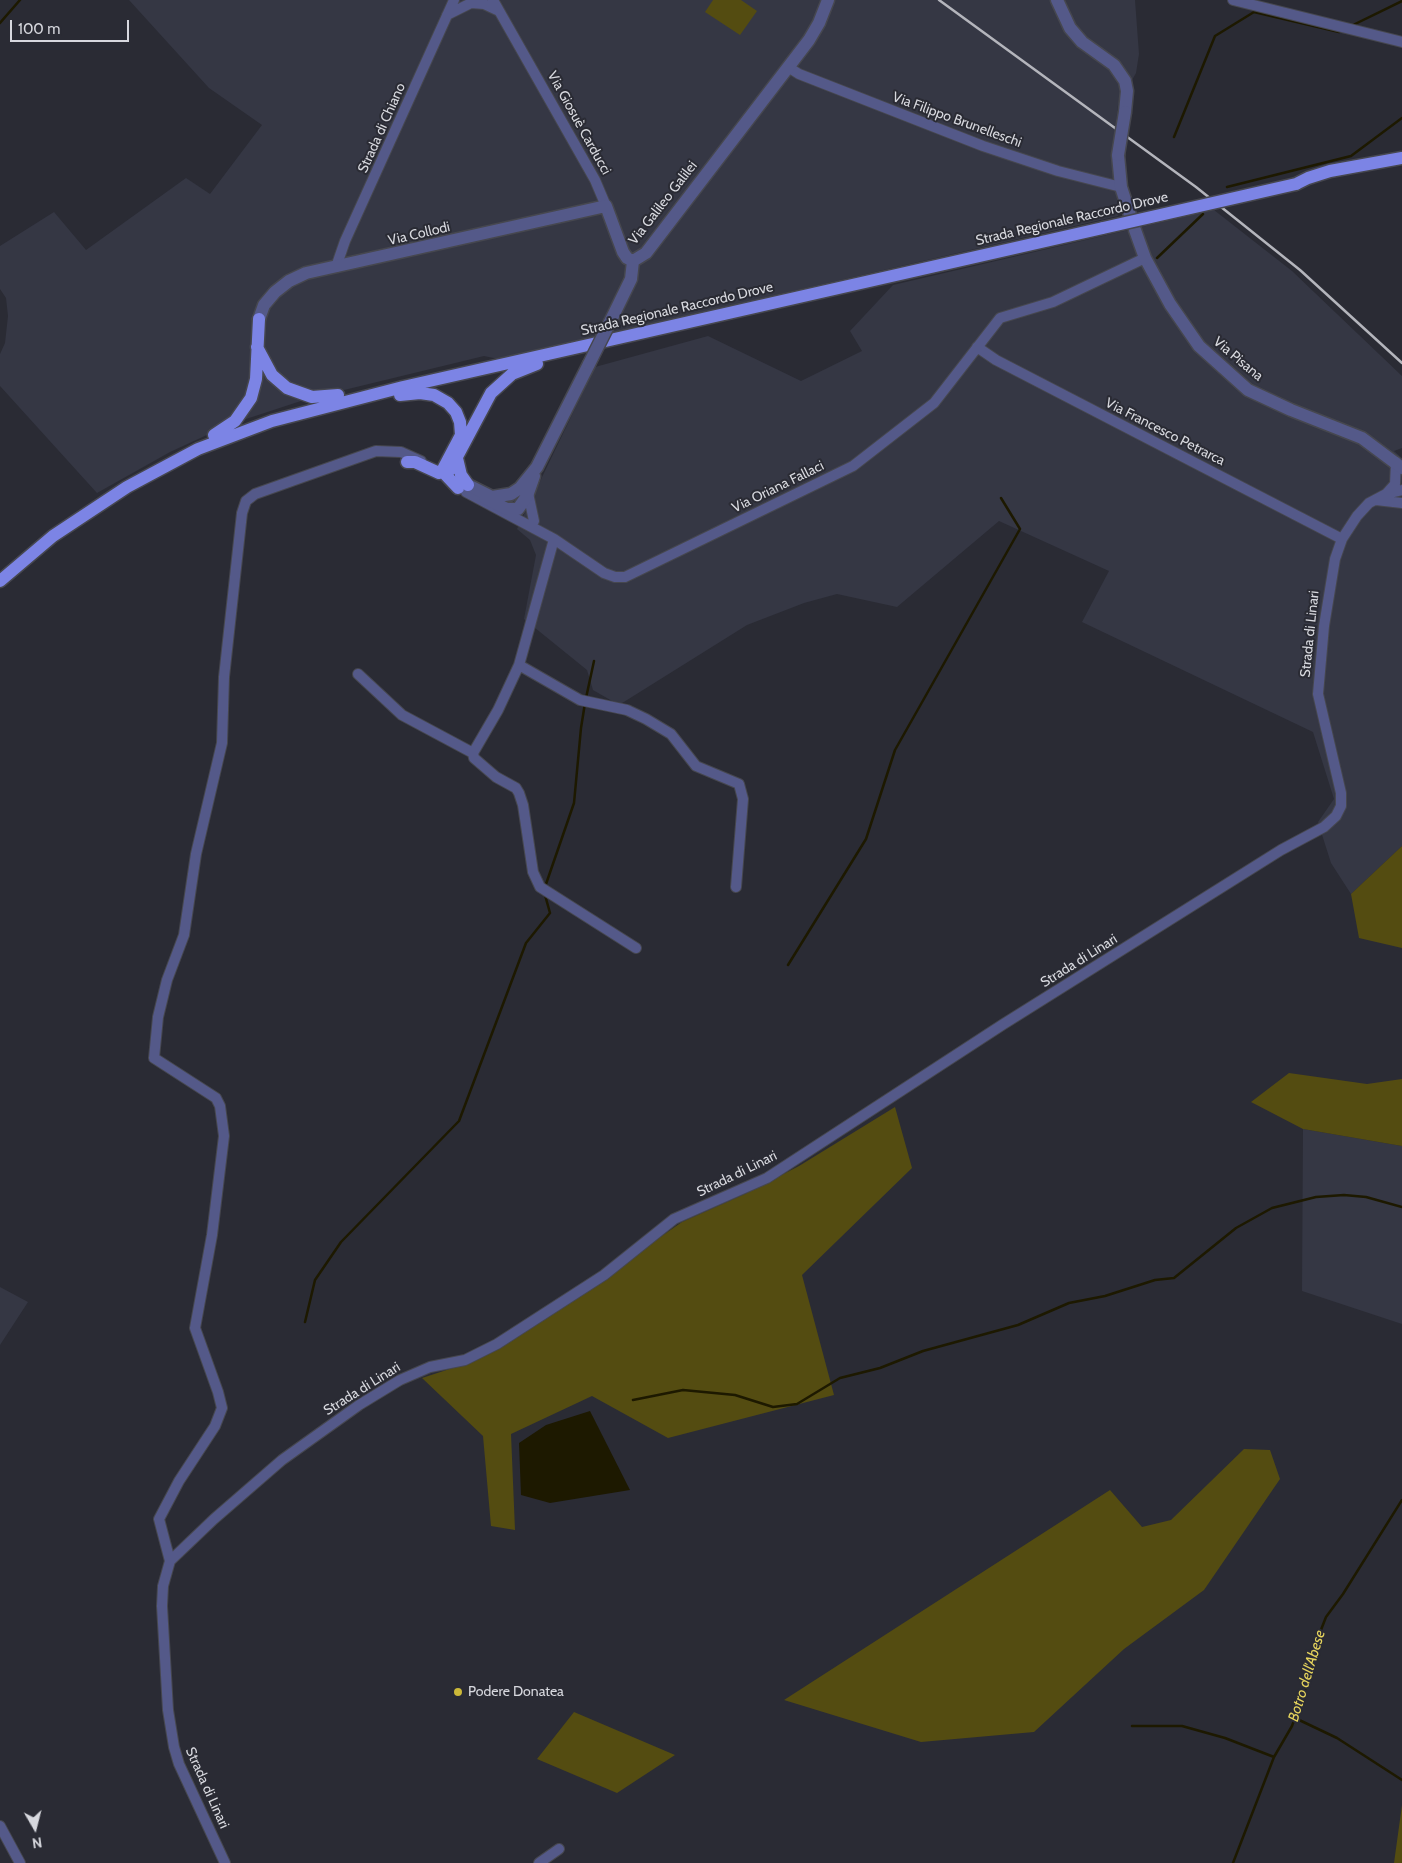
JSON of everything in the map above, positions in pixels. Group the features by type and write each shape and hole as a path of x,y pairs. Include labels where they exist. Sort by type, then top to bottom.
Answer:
{"main road":[{"path":"1296,184 1330,172 1402,158"},
{"name":"Strada Regionale Raccordo Drove","path":"0,581 53,536 142,478 198,449 263,424 327,405 1296,184 1402,165"},
{"path":"142,478 161,460 221,431 239,417 249,403 254,389 259,319"},
{"path":"420,461 453,456 485,400 509,376 534,364 615,345 641,332"},
{"path":"257,347 265,365 279,382 298,394 312,397 332,396 461,366 495,366"},
{"path":"263,424 294,420 401,394 425,394 444,401 458,416 461,435 453,456 452,468 443,473"},
{"path":"453,456 464,488"},
{"path":"407,462 413,462 443,473 464,488"}],"street":[{"name":"Strada di Chiano","path":"336,267 345,241 454,0"},
{"name":"Via Giosuè Carducci","path":"493,0 595,180 623,252 627,258 633,261"},
{"name":"Via Galileo Galilei","path":"515,509 520,506 523,492 611,320 632,275 633,261 639,259 648,250 815,32 828,0"},
{"path":"1057,0 1070,28 1082,42 1114,65 1125,81 1127,91 1118,155 1121,187 1130,215"},
{"path":"1233,0 1402,42"},
{"path":"447,15 471,3 484,4 500,12"},
{"name":"Via Filippo Brunelleschi","path":"788,67 799,74 983,146 1066,173 1121,187"},
{"name":"Via Collodi","path":"259,319 268,299 286,283 306,273 606,206"},
{"name":"Via Pisana","path":"1135,230 1145,258 1170,304 1199,346 1248,390 1291,410 1362,438 1399,465"},
{"name":"Via Oriana Fallaci","path":"529,522 604,573 615,577 625,577 853,466 934,403 1000,318 1052,302 1145,258"},
{"name":"Via Francesco Petrarca","path":"977,347 996,360 1342,540"},
{"path":"170,1561 159,1519 179,1481 215,1426 222,1408 195,1328 212,1235 224,1136 220,1106 216,1098 154,1058 158,1017 167,980 184,935 196,854 222,742 226,657 242,513 246,501 255,494 376,451 390,450 404,453 443,473"},
{"path":"367,455 388,455 478,494 507,509 515,509"},
{"path":"1386,494 1395,484 1399,465"},
{"path":"464,488 492,497 515,509 529,522"},
{"path":"464,488 529,522"},
{"name":"Strada di Linari","path":"225,1863 179,1764 174,1747 168,1710 162,1606 163,1586 170,1561 214,1519 282,1460 359,1405 415,1373 430,1367 465,1360 497,1344 604,1275 674,1219 767,1178 1010,1020 1280,850 1324,827 1336,816 1342,806 1341,793 1318,694 1334,559 1342,540 1356,516 1386,494 1402,490"},
{"path":"492,497 523,492 529,522"},
{"path":"1376,500 1402,503"},
{"path":"473,753 498,710 519,665 558,541"},
{"path":"519,665 585,701 627,710 646,719 671,734 696,766 739,784 743,799 736,887"},
{"path":"358,674 402,715 473,753 477,761 496,777 516,788 528,828 533,872 540,887 636,948"},
{"path":"0,1826 20,1863"},
{"path":"540,1863 559,1849"}],"shaded area":[{"path":"129,0 1135,0 1139,54 1136,73 1118,105 1114,142 1118,216 498,359 484,356 307,399 243,420 209,434 170,452 97,493 0,386 0,354 5,343 8,316 6,298 0,289 0,246 54,212 86,250 186,178 210,194 262,125 209,88"},
{"path":"713,0 741,0 757,11 740,35 705,12"},
{"path":"1214,210 1292,271 1402,376 1402,448 1394,451 1402,458 1402,846 1351,894 1331,863 1318,822 1334,799 1313,732 1082,622 1109,571 999,521 897,607 837,594 804,603 747,625 619,705 593,690 587,670 524,619 536,555 530,540 517,529 595,367 708,336 801,381 862,351 850,331 893,285"},
{"path":"1402,846 1402,948 1359,938 1351,894"},
{"path":"1289,1073 1367,1084 1402,1079 1402,1146 1303,1129 1251,1102"},
{"path":"895,1107 912,1168 802,1275 834,1395 668,1438 592,1396 511,1434 515,1530 491,1526 483,1436 422,1378 474,1361 515,1338 682,1222 745,1194 799,1166"},
{"path":"1303,1129 1402,1146 1402,1324 1302,1291"},
{"path":"0,1287 28,1302 0,1345"},
{"path":"590,1411 630,1490 550,1503 521,1495 519,1443 546,1425"},
{"path":"1244,1449 1270,1450 1280,1479 1204,1590 1124,1649 1034,1732 921,1742 784,1700 1110,1490 1142,1527 1171,1520"},
{"path":"574,1712 675,1755 617,1793 537,1759"},
{"path":"1402,1805 1402,1863 1394,1863"}],"waterway":[{"path":"0,23 20,0"},
{"path":"1351,26 1402,1"},
{"path":"1174,137 1215,36 1254,12 1339,32 1342,31"},
{"path":"1227,187 1351,156 1402,118"},
{"path":"1157,258 1203,214"},
{"path":"788,965 866,839 895,750 1020,529 1001,498"},
{"path":"586,698 594,661"},
{"path":"546,884 574,803 585,703"},
{"path":"305,1322 315,1280 341,1242 459,1121 526,943 550,913 545,895"},
{"path":"633,1400 683,1390 735,1395 773,1407 797,1404 840,1378 880,1368 923,1351 1018,1325 1069,1303 1105,1296 1155,1280 1174,1278 1236,1228 1272,1208 1316,1197 1344,1195 1366,1197 1402,1207"},
{"name":"Botro dell'Abese","path":"1233,1863 1274,1757 1292,1726 1305,1690 1310,1658 1326,1617 1343,1594 1402,1500"},
{"path":"1295,1718 1337,1738 1402,1780"},
{"path":"1132,1726 1182,1726 1225,1738 1274,1757"}],"railway":[{"path":"939,0 1196,187 1300,270 1402,363"}],"place":[{"name":"Podere Donatea","path":"458,1692"}]}
